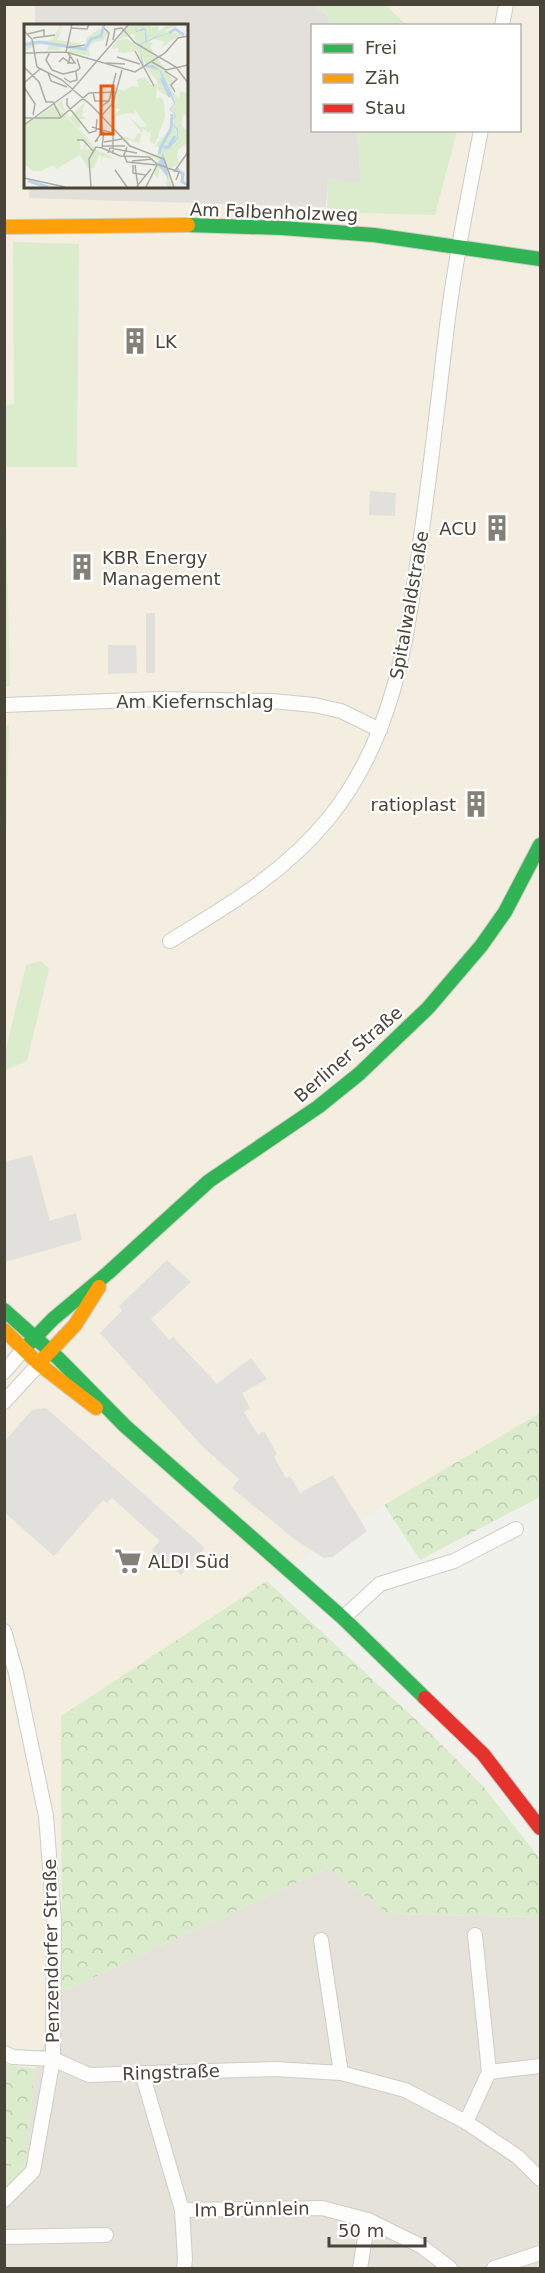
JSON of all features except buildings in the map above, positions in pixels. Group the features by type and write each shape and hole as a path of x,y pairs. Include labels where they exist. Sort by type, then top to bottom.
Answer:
{"main road":[{"name":"Am Falbenholzweg","path":"4,227 116,225 257,227 375,235 540,259"},
{"name":"Berliner Straße","path":"24,1349 35,1336 208,1181 318,1107 359,1074 428,1008 481,946 505,912 540,844"},
{"name":"Berliner Straße","path":"39,1364 75,1325 108,1273"},
{"path":"4,1310 35,1336 125,1426 343,1618 483,1754 540,1828"},
{"path":"4,1329 39,1364 82,1399 125,1426"}],"street":[{"path":"501,24 506,4"},
{"name":"Spitalwaldstraße","path":"170,941 247,894 291,860 329,818 357,777 380,730 396,687 407,641 436,432 458,247 481,132"},
{"name":"Am Kiefernschlag","path":"4,705 160,699 272,701 314,705 341,711 380,730"},
{"path":"4,1372 24,1349"},
{"path":"4,1402 39,1364"},
{"path":"343,1618 380,1584 454,1561 516,1529"},
{"name":"Penzendorfer Straße","path":"4,1631 16,1673 46,1816 54,1920 53,2059 33,2171 4,2200"},
{"path":"466,2122 489,2072 475,1935"},
{"path":"321,1940 341,2073"},
{"name":"Ringstraße","path":"4,2053 13,2057 53,2059 89,2075 275,2069 341,2073 405,2090 466,2122 518,2157 540,2179"},
{"path":"489,2072 540,2066"},
{"path":"142,2073 182,2210 184,2268"},
{"name":"Im Brünnlein","path":"182,2210 322,2208 368,2220 421,2246 450,2268"},
{"path":"360,2268 368,2220"},
{"path":"4,2237 106,2235"},
{"path":"494,2268 540,2253"}],"shaded area":[{"path":"312,4 328,16 330,24 311,24 311,132 357,133 361,184 328,179 326,207 29,198 29,188 188,188 188,24 35,24 35,5"},
{"path":"4,5 540,5 540,1413 384,1505 61,1716 62,1992 35,2069 4,2064"},
{"path":"370,491 396,493 395,516 369,515"},
{"path":"146,613 155,613 155,673 146,673"},
{"path":"108,645 136,645 137,673 108,674"},
{"path":"32,1155 50,1221 76,1213 82,1240 5,1262 5,1162"},
{"path":"167,1260 191,1282 151,1319 169,1340 173,1337 217,1384 251,1358 267,1379 242,1393 250,1408 244,1412 258,1435 264,1431 277,1454 274,1457 286,1478 290,1476 300,1493 333,1475 367,1531 333,1557 324,1558 294,1539 232,1488 239,1479 203,1447 100,1333 122,1311 119,1306"},
{"path":"46,1408 205,1548 181,1575 152,1550 160,1541 112,1498 107,1503 103,1500 54,1556 5,1513 5,1441 32,1410"},
{"path":"328,1868 390,1914 540,1917 540,2268 5,2268 4,2189 25,2168 35,2069 62,1992"}],"green space":[{"path":"312,5 386,5 405,24 330,24 328,15"},
{"path":"457,132 435,215 327,212 328,179 361,183 357,133"},
{"path":"13,242 79,244 77,467 5,467 10,686 5,686 4,405 14,404"},
{"path":"9,725 6,841 5,841 4,726"},
{"path":"41,961 49,969 27,1061 5,1070 5,1053 26,965"},
{"path":"540,1413 540,1497 420,1560 384,1505"},
{"path":"267,1581 427,1730 483,1786 540,1859 540,1917 389,1914 328,1868 62,1992 61,1716"},
{"path":"5,2064 35,2069 25,2168 12,2165 5,2173"},
{"path":"12,2165 25,2168 5,2189 5,2173"}],"traffic: fast":[{"path":"188,225 282,228 374,235 540,259"},
{"path":"24,1349 53,1319 108,1273 209,1181 318,1107 359,1074 428,1008 481,946 505,912 540,845"},
{"path":"4,1310 59,1359 125,1426 343,1618 425,1698"}],"traffic: slow":[{"path":"4,227 188,225"},
{"path":"42,1360 75,1325 99,1287"},
{"path":"4,1330 39,1364 96,1408"}],"traffic: jam":[{"path":"425,1698 483,1754 540,1828"}],"place":[{"name":"LK","path":"135,341"},
{"name":"ACU","path":"497,528"},
{"name":"KBR Energy Management","path":"82,567"},
{"name":"ratioplast","path":"476,804"},
{"name":"ALDI Süd","path":"128,1561"}]}
